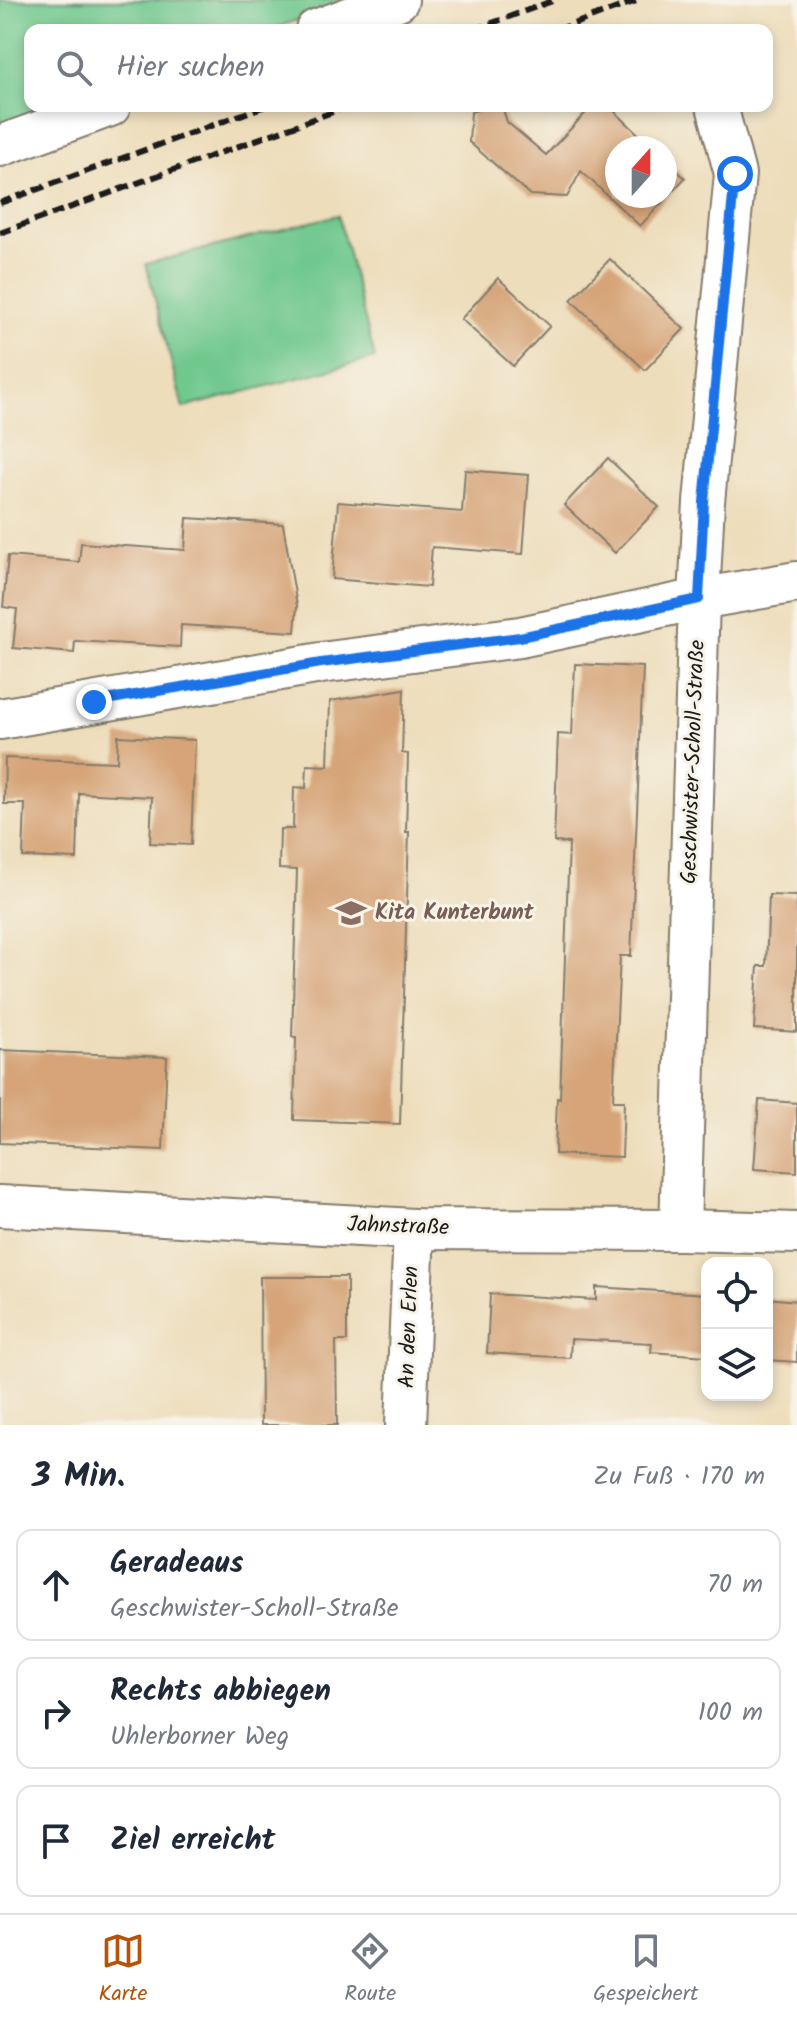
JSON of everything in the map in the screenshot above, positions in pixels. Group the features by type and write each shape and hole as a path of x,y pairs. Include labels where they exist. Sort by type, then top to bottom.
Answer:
{"street":[{"path":"332,24 398,0"},
{"path":"0,146 94,112"},
{"name":"Geschwister-Scholl-Straße","path":"680,1230 704,502 735,174 719,112"},
{"path":"0,719 321,663 520,637 699,599 797,582"},
{"name":"Jahnstraße","path":"0,1206 414,1229 797,1233"},
{"name":"An den Erlen","path":"406,1425 414,1229"}],"green space":[{"path":"0,0 351,0 286,24 24,24 24,112 50,112 0,129"},
{"path":"338,215 375,358 183,408 146,264"}],"building":[{"path":"471,112 504,112 507,122 546,155 586,112 615,112 640,136 605,136 605,193 581,171 567,197 530,195 469,142"},
{"path":"677,170 685,178 677,187"},
{"path":"621,208 657,208 640,226"},
{"path":"610,259 684,329 645,370 571,300"},
{"path":"498,278 550,326 513,366 461,319"},
{"path":"608,458 659,507 615,553 564,505"},
{"path":"465,470 529,475 523,554 432,547 429,587 332,579 338,502 462,512"},
{"path":"187,518 283,524 297,606 295,632 181,625 180,647 75,641 74,653 13,648 17,609 3,607 8,556 79,562 81,543 185,550"},
{"path":"575,664 643,667 631,956 620,956 613,1101 624,1101 622,1157 555,1154 557,1098 560,1099 569,843 554,842 558,734 572,735"},
{"name":"Kita Kunterbunt","path":"404,689 402,753 408,754 406,832 409,832 400,1124 294,1120 296,1037 292,1037 297,870 279,869 280,829 293,829 294,787 306,788 307,765 328,766 330,701"},
{"path":"118,736 195,740 191,845 150,843 152,797 79,793 77,859 23,857 25,804 4,804 5,758 117,762"},
{"path":"769,895 797,896 797,1032 754,1029 758,966 766,966"},
{"path":"0,1050 167,1057 163,1150 0,1143"},
{"path":"759,1100 797,1103 797,1172 754,1169"},
{"path":"260,1277 347,1277 347,1341 336,1341 337,1425 261,1425"},
{"path":"596,1287 701,1294 701,1356 651,1352 652,1343 571,1339 570,1358 487,1353 490,1294 596,1300"},
{"path":"773,1299 797,1301 797,1362 773,1360"}],"railway":[{"path":"489,24 555,0"},
{"path":"573,24 639,0"},
{"path":"0,203 249,112"},
{"path":"0,233 333,112"}],"place":[{"name":"Kita Kunterbunt","path":"351,913"}],"route":[{"path":"94,702 321,663 520,637 699,599 704,502 735,174"}]}
